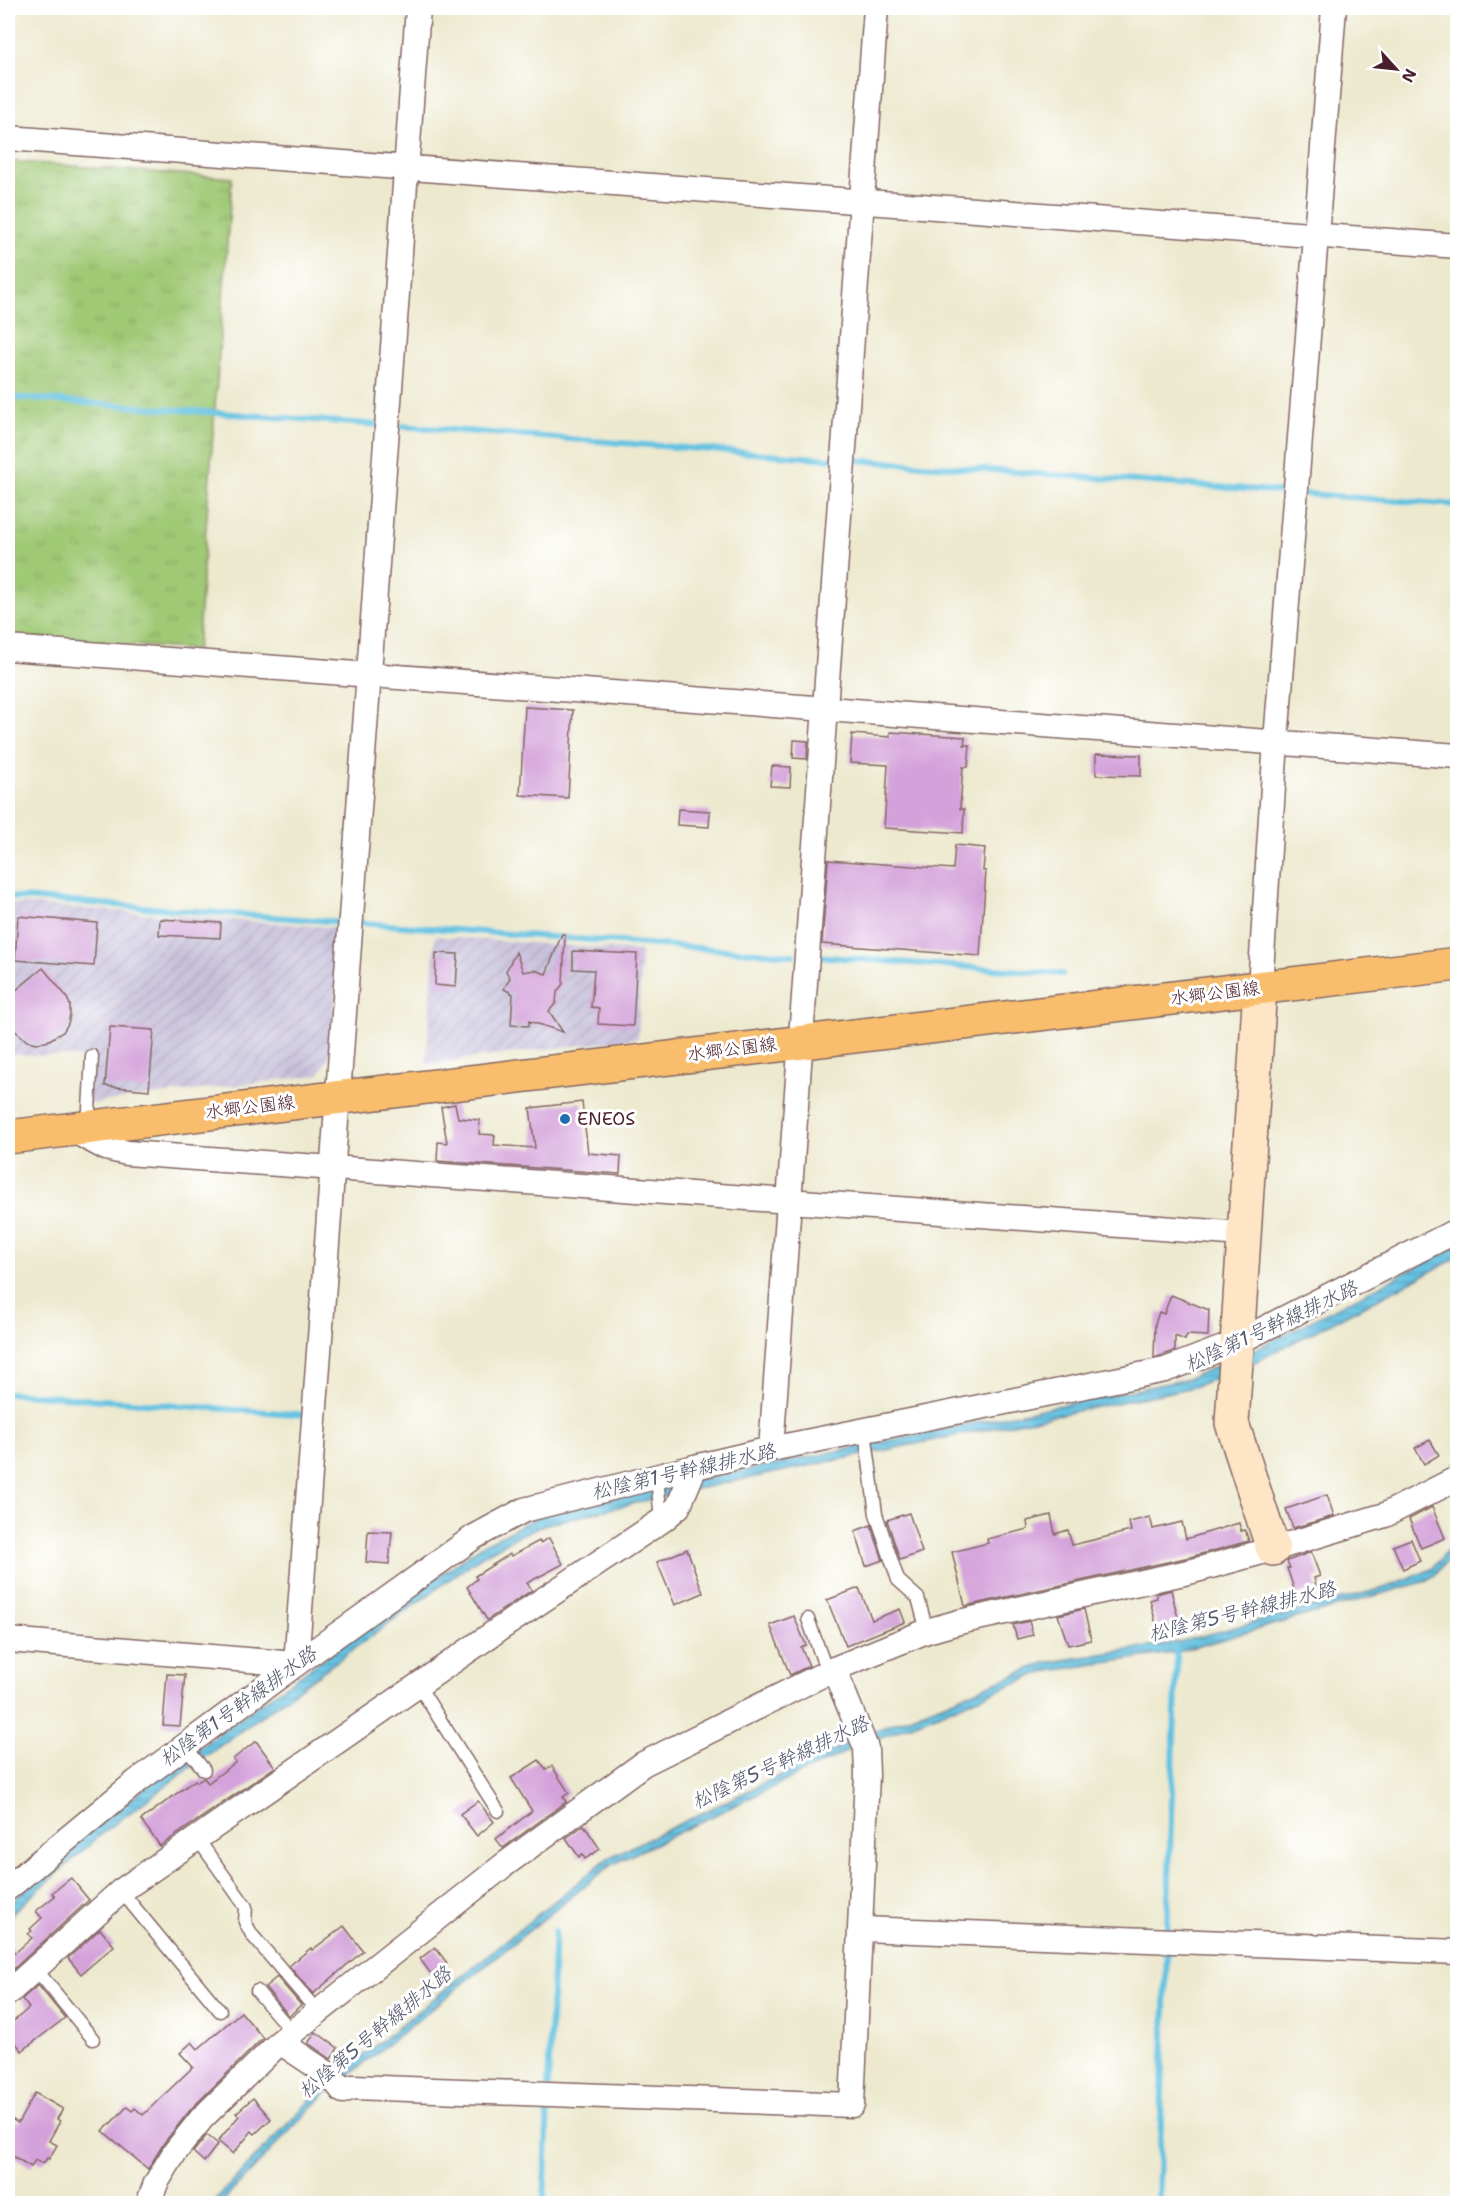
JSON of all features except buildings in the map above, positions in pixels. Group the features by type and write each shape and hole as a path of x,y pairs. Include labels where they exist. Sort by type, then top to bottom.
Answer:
{"main road":[{"name":"水郷公園線","path":"8,1137 1458,964"}],"street":[{"path":"296,1664 418,8"},
{"path":"771,1449 876,8"},
{"path":"1273,1549 1232,1423 1276,741 1334,8"},
{"path":"8,138 1458,246"},
{"path":"8,648 1458,756"},
{"path":"80,1129 106,1148 127,1153 1243,1234"},
{"path":"8,1993 121,1891 418,1685 694,1470 771,1449 865,1434 1235,1357 1458,1230"},
{"path":"148,2204 156,2183 175,2152 202,2118 286,2037 504,1865 643,1764 831,1671 927,1631 1193,1571 1273,1549 1385,1515 1456,1483"},
{"path":"8,1888 136,1782 193,1757 296,1664 474,1537 524,1510 663,1496"},
{"path":"8,1640 296,1664"},
{"path":"286,2037 343,2091 353,2087 365,2087 852,2104 861,1929 866,1748 831,1671"},
{"path":"861,1929 1458,1952"}],"lane":[{"path":"80,1129 92,1056"},
{"path":"865,1434 876,1514 898,1580 918,1598 927,1631"},
{"path":"808,1619 831,1671"},
{"path":"418,1685 498,1811"},
{"path":"197,1838 246,1907 245,1922 252,1935 318,2012"},
{"path":"121,1891 220,2011"},
{"path":"35,1968 93,2039"},
{"path":"257,1990 286,2037"}],"shaded area":[{"path":"8,903 343,928 330,1056 318,1075 78,1105 81,1057 8,1054"},
{"path":"435,936 641,951 638,1038 426,1064"}],"green space":[{"path":"8,161 232,178 197,650 8,636"}],"water":[{"path":"1457,1246 1457,1258 1259,1360 1194,1387 677,1493 543,1525 516,1537 482,1556 104,1832 8,1917 8,1905 101,1822 183,1759 481,1546 543,1514 700,1478 1187,1379 1252,1351"},
{"path":"1457,1539 1457,1549 1434,1576 1423,1582 1178,1652 1043,1672 856,1747 611,1865 322,2097 221,2203 211,2204 318,2092 608,1858 869,1733 1044,1663 1179,1642 1384,1588 1432,1569"}],"waterway":[{"path":"8,397 380,425"},
{"path":"401,426 831,459"},
{"path":"855,460 1286,492"},
{"path":"1306,494 1458,505"},
{"path":"8,897 341,922"},
{"path":"362,923 793,955"},
{"path":"815,956 1062,974"},
{"path":"8,1393 308,1415"},
{"name":"松陰第5号幹線排水路","path":"1167,1931 1177,1658 1175,1647"},
{"path":"548,2085 555,1931"},
{"path":"1158,2204 1167,1951"},
{"path":"544,2204 548,2103"}],"place":[{"name":"ENEOS","path":"565,1119"}],"water label":[{"name":"松陰第1号幹線排水路","path":"1271,1326"},
{"name":"松陰第1号幹線排水路","path":"683,1471"},
{"name":"松陰第1号幹線排水路","path":"238,1706"}]}
